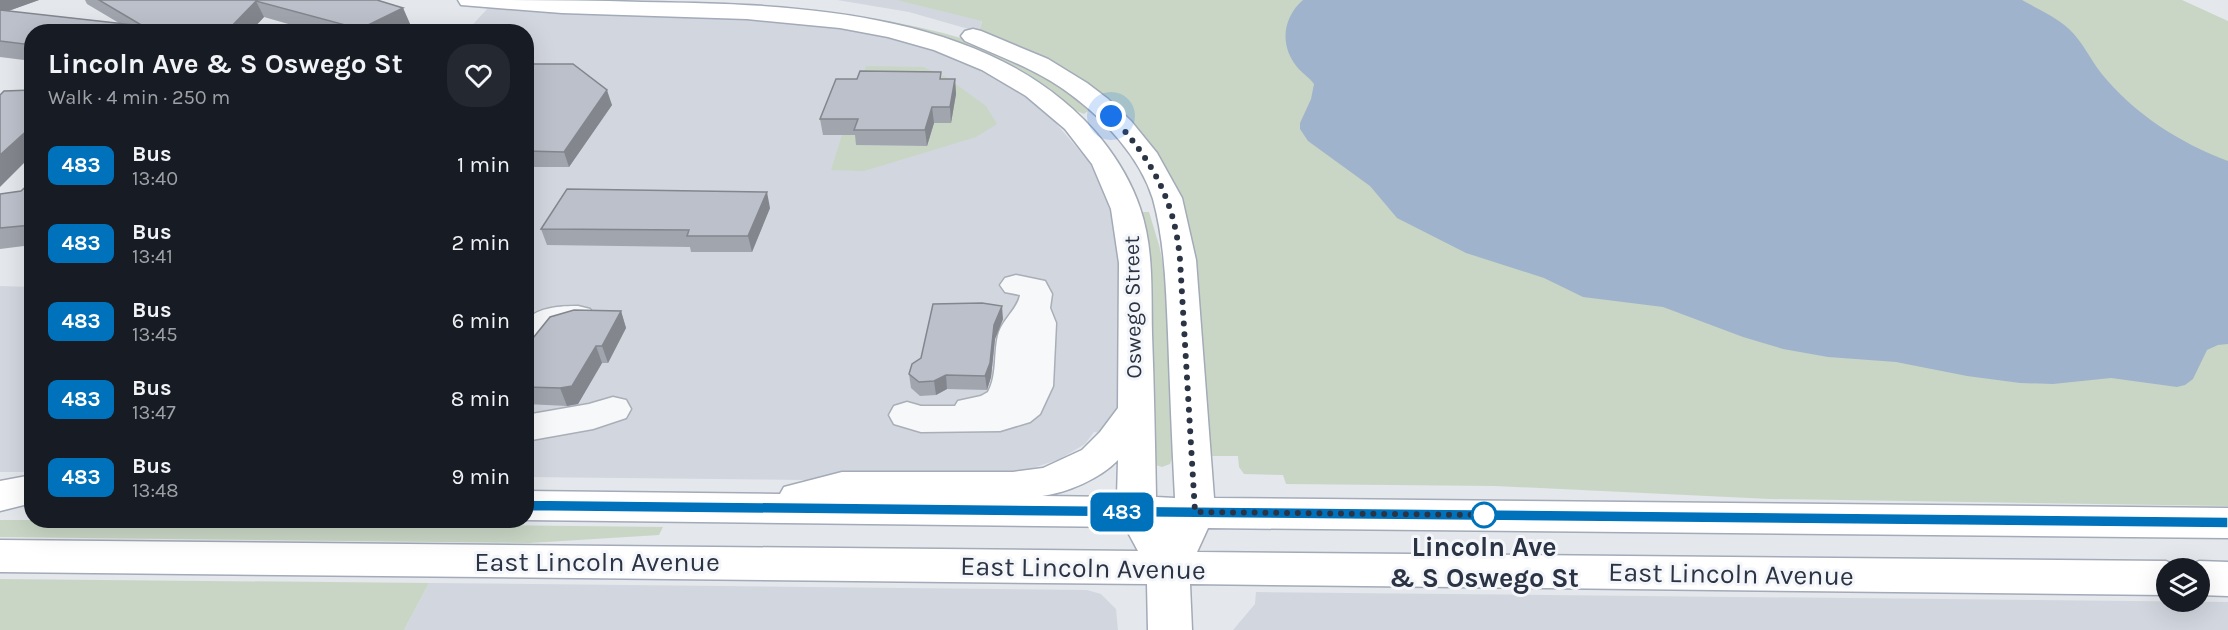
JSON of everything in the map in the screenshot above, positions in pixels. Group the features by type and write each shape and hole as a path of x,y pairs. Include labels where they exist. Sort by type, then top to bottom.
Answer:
{"main road":[{"name":"Oswego Street","path":"469,0 526,5 763,13 851,22 911,36 958,51 1039,93 1072,120 1114,174 1128,211 1135,263 1137,512 1168,569 1170,630"},
{"name":"Oswego Street","path":"797,0 852,6 907,16 953,29 1010,50 1048,69 1085,94 1117,122 1155,172 1167,198 1179,249 1195,512 1168,569"},
{"path":"756,508 842,486 1013,486 1049,481 1095,460 1113,441 1135,411"},
{"path":"534,483 606,484 641,507"},
{"path":"0,498 24,491"},
{"path":"0,498 24,500"},
{"path":"534,506 2228,523"},
{"name":"East Lincoln Avenue","path":"0,556 2156,578"},
{"path":"2210,578 2228,579"}],"lane":[{"path":"908,415 921,419 989,419 1009,416 1023,409 1031,400 1035,386 1039,323 1025,296"},
{"path":"534,333 545,320 554,317 579,316"},
{"path":"534,427 592,416 613,409"}],"shaded area":[{"path":"837,0 987,0 979,32 909,12"},
{"path":"487,9 730,16 858,28 924,45 970,63 1015,87 1053,117 1053,120 1085,157 1093,161 1107,188 1120,237 1118,405 1106,433 1094,432 1085,444 1060,459 1024,471 1005,472 1003,482 534,477 534,24 473,24"},
{"path":"0,286 24,287 24,472 0,472"},
{"path":"429,583 1087,590 1101,594 1116,609 1118,630 404,630"},
{"path":"1256,592 2156,601 2156,612 2210,612 2210,602 2228,602 2228,630 1233,630 1255,604"}],"green space":[{"path":"897,0 2182,0 2228,21 2228,506 1770,499 1495,486 1286,484 1283,475 1244,474 1239,467 1238,456 1207,456 1201,393 1137,130 979,32 982,21"},
{"path":"549,1 764,7 816,11 918,27 968,40 1034,71 1063,88 1081,102 1088,111 1084,114 1070,108 1036,82 1008,66 914,31"},
{"path":"866,66 923,67 946,77 986,106 997,124 976,137 864,171 831,170 842,135 860,135 857,145 927,146 934,123 951,122 855,94"},
{"path":"1140,212 1149,212 1168,288 1173,455 1170,464 1162,467 1153,464"},
{"path":"0,520 24,520 24,528 663,527 659,535 530,543 0,537"},
{"path":"0,579 429,583 404,630 0,630"}],"water":[{"path":"1303,0 2022,0 2053,17 2069,29 2114,88 2143,114 2175,136 2228,161 2228,344 2207,350 2193,379 2177,387 2111,378 2053,384 2020,383 1967,376 1896,362 1828,357 1783,349 1743,337 1663,307 1583,297 1544,278 1466,253 1397,218 1370,186 1308,141 1300,129 1300,123 1311,99 1314,84 1291,59 1286,41 1291,15"}],"building":[{"path":"99,0 377,0 403,8 370,24 341,24 256,1 234,24 140,24"},
{"path":"0,10 125,24 24,24 24,44 0,41"},
{"path":"534,64 573,64 607,90 564,152 534,151"},
{"path":"860,71 941,72 940,79 955,79 950,107 932,107 925,130 854,130 858,119 820,119 836,79 857,79"},
{"path":"24,90 24,133 0,155 0,95 4,91"},
{"path":"24,188 24,226 0,228 0,194 21,191"},
{"path":"567,189 767,192 748,236 687,236 689,230 541,229"},
{"path":"982,303 1002,306 994,325 990,363 985,376 946,375 934,381 919,382 909,374 912,364 921,358 933,304"},
{"path":"574,310 621,311 602,346 596,346 572,386 534,387 534,337 550,317"}],"bus line":[{"name":"483","path":"534,506 2228,523"}],"place":[{"name":"Lincoln Ave & S Oswego St","path":"1484,515"}],"route":[{"path":"1111,116 1151,165 1167,198 1176,231 1180,260 1195,512 1484,515"}]}
